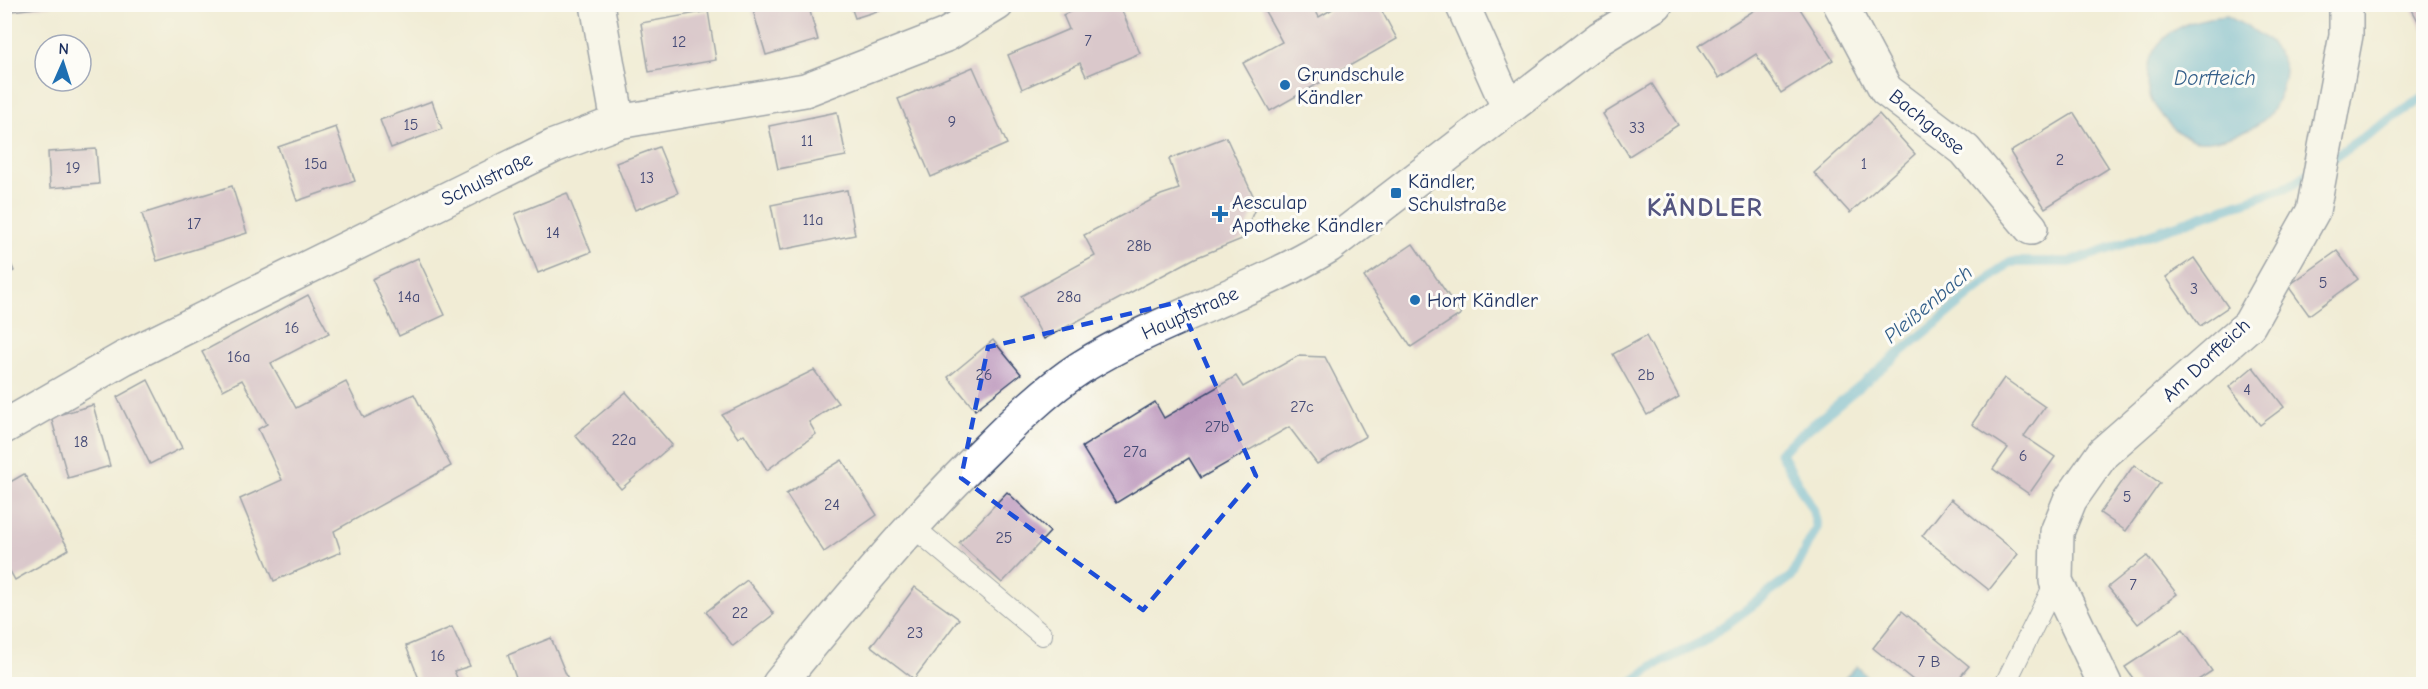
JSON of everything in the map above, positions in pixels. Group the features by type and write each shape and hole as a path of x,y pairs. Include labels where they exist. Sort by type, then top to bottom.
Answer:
{"street":[{"path":"597,4 618,122"},
{"name":"Schulstraße","path":"4,427 135,353 554,146 618,122 805,90 946,35 997,4"},
{"path":"1461,4 1508,107"},
{"name":"Hauptstraße","path":"779,684 912,526 1015,421 1077,370 1124,342 1300,263 1350,231 1600,38 1656,4"},
{"name":"Bachgasse","path":"1840,4 1886,90 1965,150 2031,228"},
{"name":"Am Dorfteich","path":"2105,684 2056,581 2057,532 2070,500 2103,453 2249,325 2313,211 2346,35 2346,4"}],"lane":[{"path":"912,526 1042,635"},
{"path":"2004,684 2056,581"}],"highlighted area":[{"path":"1179,302 1256,476 1143,610 961,478 988,347"}],"water":[{"name":"Dorfteich","path":"2227,16 2257,33 2273,46 2285,68 2281,89 2267,117 2252,127 2219,139 2198,141 2190,139 2171,126 2152,102 2148,77 2150,61 2156,48 2178,28 2209,18"},
{"path":"1857,666 1873,683 1839,684"}],"building":[{"path":"4,4 51,4 51,6 4,12"},
{"path":"760,4 808,4 818,40 766,55 752,7"},
{"path":"850,4 896,4 896,5 855,18"},
{"path":"1087,4 1119,4 1140,53 1086,76 1080,63 1022,89 1008,55 1069,29 1063,15"},
{"path":"1261,4 1312,4 1319,17 1341,4 1378,4 1397,39 1270,111 1243,63 1282,42"},
{"path":"1764,4 1797,4 1833,60 1781,93 1756,54 1719,78 1698,46"},
{"path":"1856,4 1879,4 1861,14"},
{"path":"2409,4 2424,4 2424,32"},
{"path":"708,11 716,60 649,72 641,23"},
{"path":"973,67 1007,144 931,177 898,99"},
{"path":"1652,84 1678,125 1629,156 1603,114"},
{"path":"432,101 442,129 391,148 380,120"},
{"path":"837,112 846,156 778,169 769,126"},
{"path":"2074,113 2109,168 2045,208 2010,152"},
{"path":"1879,114 1915,154 1850,213 1814,173"},
{"path":"336,127 355,181 297,201 278,147"},
{"path":"1226,137 1257,204 1242,239 1195,258 1044,339 1021,296 1095,256 1084,235 1161,195 1179,189 1169,159"},
{"path":"659,147 678,193 635,210 616,163"},
{"path":"96,149 99,184 50,188 48,152"},
{"path":"232,186 247,233 157,261 142,214"},
{"path":"847,190 855,235 780,250 771,205"},
{"path":"567,193 591,252 538,273 515,214"},
{"path":"1413,244 1461,314 1411,347 1364,277"},
{"path":"5,249 14,271 5,276"},
{"path":"2337,251 2358,279 2309,315 2288,286"},
{"path":"418,258 445,315 399,336 372,279"},
{"path":"2194,258 2228,307 2200,326 2166,277"},
{"path":"308,295 329,333 271,363 296,408 346,382 364,418 414,394 451,466 334,531 341,552 274,581 240,499 282,480 258,429 267,424 242,380 223,390 202,352"},
{"path":"1646,336 1679,397 1647,415 1613,354"},
{"path":"993,340 1021,374 975,410 948,377"},
{"path":"1298,356 1325,357 1366,436 1317,464 1289,427 1201,478 1189,458 1116,503 1082,447 1155,402 1164,418 1236,376 1243,387"},
{"path":"2253,367 2284,407 2260,425 2229,387"},
{"path":"814,370 838,403 809,422 816,434 767,470 744,434 738,438 722,415"},
{"path":"2004,378 2045,407 2024,436 2055,457 2029,494 1993,469 2008,448 1972,424"},
{"path":"148,380 182,448 150,464 117,397"},
{"path":"626,392 672,445 621,489 575,435"},
{"path":"93,405 110,466 68,478 51,417"},
{"path":"842,460 877,515 824,552 786,494"},
{"path":"2134,465 2160,483 2126,531 2100,513"},
{"path":"24,474 69,549 15,580 5,562 5,485"},
{"path":"1007,492 1050,532 1002,583 959,543"},
{"path":"1951,499 2018,554 1989,590 1922,536"},
{"path":"2147,556 2177,594 2138,624 2108,587"},
{"path":"747,580 774,614 733,646 706,612"},
{"path":"915,587 959,619 914,679 871,646"},
{"path":"1902,611 1969,666 1954,684 1918,684 1873,648"},
{"path":"452,627 470,666 454,671 460,684 421,684 406,646"},
{"path":"2183,629 2212,671 2192,684 2137,684 2125,667"},
{"path":"551,638 570,684 518,684 508,655"},
{"path":"385,679 388,684 367,684"}],"waterway":[{"name":"Pleißenbach","path":"2331,159 2424,97"},
{"name":"Pleißenbach","path":"1630,684 1655,665 1702,642 1792,576 1817,527 1813,510 1780,452 2010,262 2070,262 2290,186 2313,171"}],"place":[{"name":"Grundschule Kändler","path":"1285,85"},
{"name":"Kändler, Schulstraße","path":"1396,193"},
{"name":"Aesculap Apotheke Kändler","path":"1220,214"},
{"name":"Hort Kändler","path":"1415,300"}],"district":[{"name":"KÄNDLER","path":"1705,208"}]}
